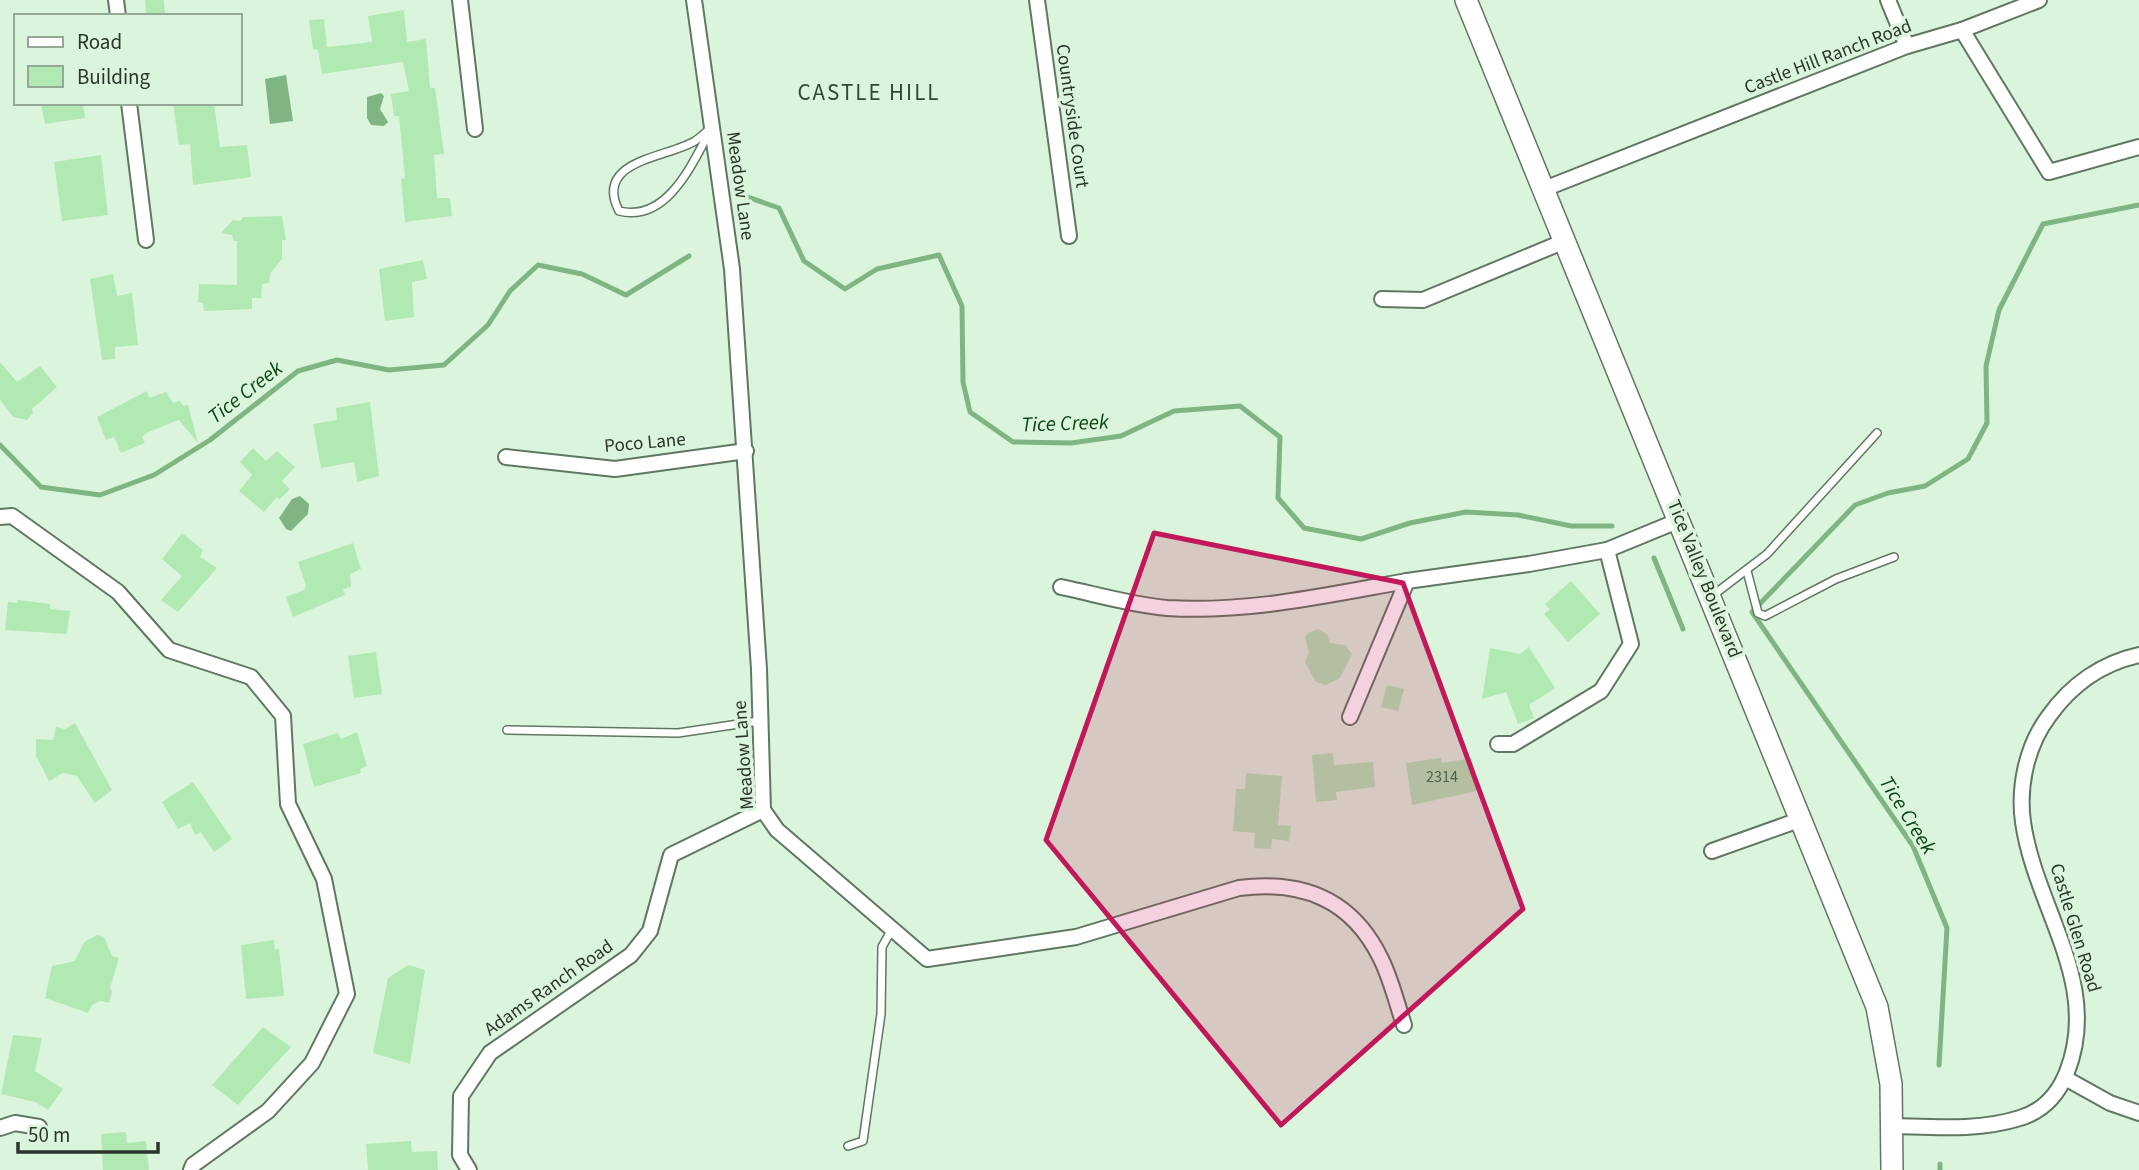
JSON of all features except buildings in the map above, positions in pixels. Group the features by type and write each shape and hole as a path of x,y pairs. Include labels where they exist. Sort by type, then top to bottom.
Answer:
{"street":[{"path":"460,0 475,129"},
{"name":"Meadow Lane","path":"694,0 732,269 759,669 763,810 777,830 927,959 1076,937 1239,888 1258,885 1297,888 1321,895 1347,913 1381,958 1404,1025"},
{"name":"Countryside Court","path":"1037,0 1069,236"},
{"name":"Tice Valley Boulevard","path":"1466,0 1877,1007 1885,1041 1893,1126 1892,1170"},
{"path":"1888,0 1907,46"},
{"name":"Castle Hill Ranch Road","path":"1544,189 1907,46 1962,30 2039,0"},
{"path":"1962,30 2049,172 2139,147"},
{"path":"129,105 146,240"},
{"path":"1382,299 1423,300 1565,241"},
{"name":"Poco Lane","path":"506,457 615,469 746,451"},
{"path":"6,516 118,592 169,650 251,677 283,716 288,804 324,879 347,994 312,1063 268,1111 193,1165 191,1170"},
{"path":"1061,587 1163,607 1235,609 1607,550 1680,520"},
{"path":"1498,744 1513,744 1601,691 1631,644 1607,550"},
{"path":"1350,717 1407,580"},
{"name":"Castle Glen Road","path":"1893,1126 1962,1128 2017,1119 2051,1100 2065,1078 2077,1040 2079,1002 2026,837 2022,802 2027,759 2046,720 2076,685 2094,672 2139,655"},
{"name":"Adams Ranch Road","path":"470,1170 460,1155 461,1096 490,1053 631,955 649,931 671,855 763,810"},
{"path":"1712,851 1802,819"},
{"path":"2065,1078 2110,1102 2139,1113"},
{"path":"0,1128 15,1123 39,1127"}],"lane":[{"path":"712,127 692,164 664,201 648,211 628,214 619,211 614,201 614,190 616,180 625,170 695,141 712,127"},
{"path":"1711,596 1767,554 1877,433"},
{"path":"1747,571 1758,613 1765,615 1836,579 1894,558"},
{"path":"508,730 678,733 759,721"},
{"path":"848,1146 863,1141 881,1014 882,947 892,929"}],"highlighted area":[{"path":"1154,533 1403,583 1523,909 1281,1125 1046,840"}],"shaded area":[{"path":"286,75 293,121 270,124 265,79"},
{"path":"381,93 384,96 380,109 388,122 384,126 371,125 367,118 367,97"},
{"path":"300,496 309,504 308,514 291,531 286,529 279,518 292,499"}],"waterway":[{"name":"Tice Creek","path":"739,194 779,208 804,261 845,289 877,269 939,255 962,306 963,382 970,412 1013,442 1071,443 1121,436 1174,411 1240,406 1280,437 1278,498 1304,528 1361,539 1410,523 1466,512 1518,515 1571,526 1612,526"},
{"path":"1939,1065 1947,928 1913,846 1752,612 1855,505 1888,493 1925,486 1968,459 1987,423 1986,366 1999,310 2043,224 2139,205"},
{"name":"Tice Creek","path":"0,445 41,487 100,495 154,475 210,440 298,371 337,360 389,370 444,365 488,325 510,291 538,265 582,274 626,295 689,256"},
{"name":"Tice Creek","path":"1654,558 1683,629"},
{"name":"Tice Creek","path":"1940,1164 1940,1170"}],"district":[{"name":"CASTLE HILL","path":"869,92"}]}
